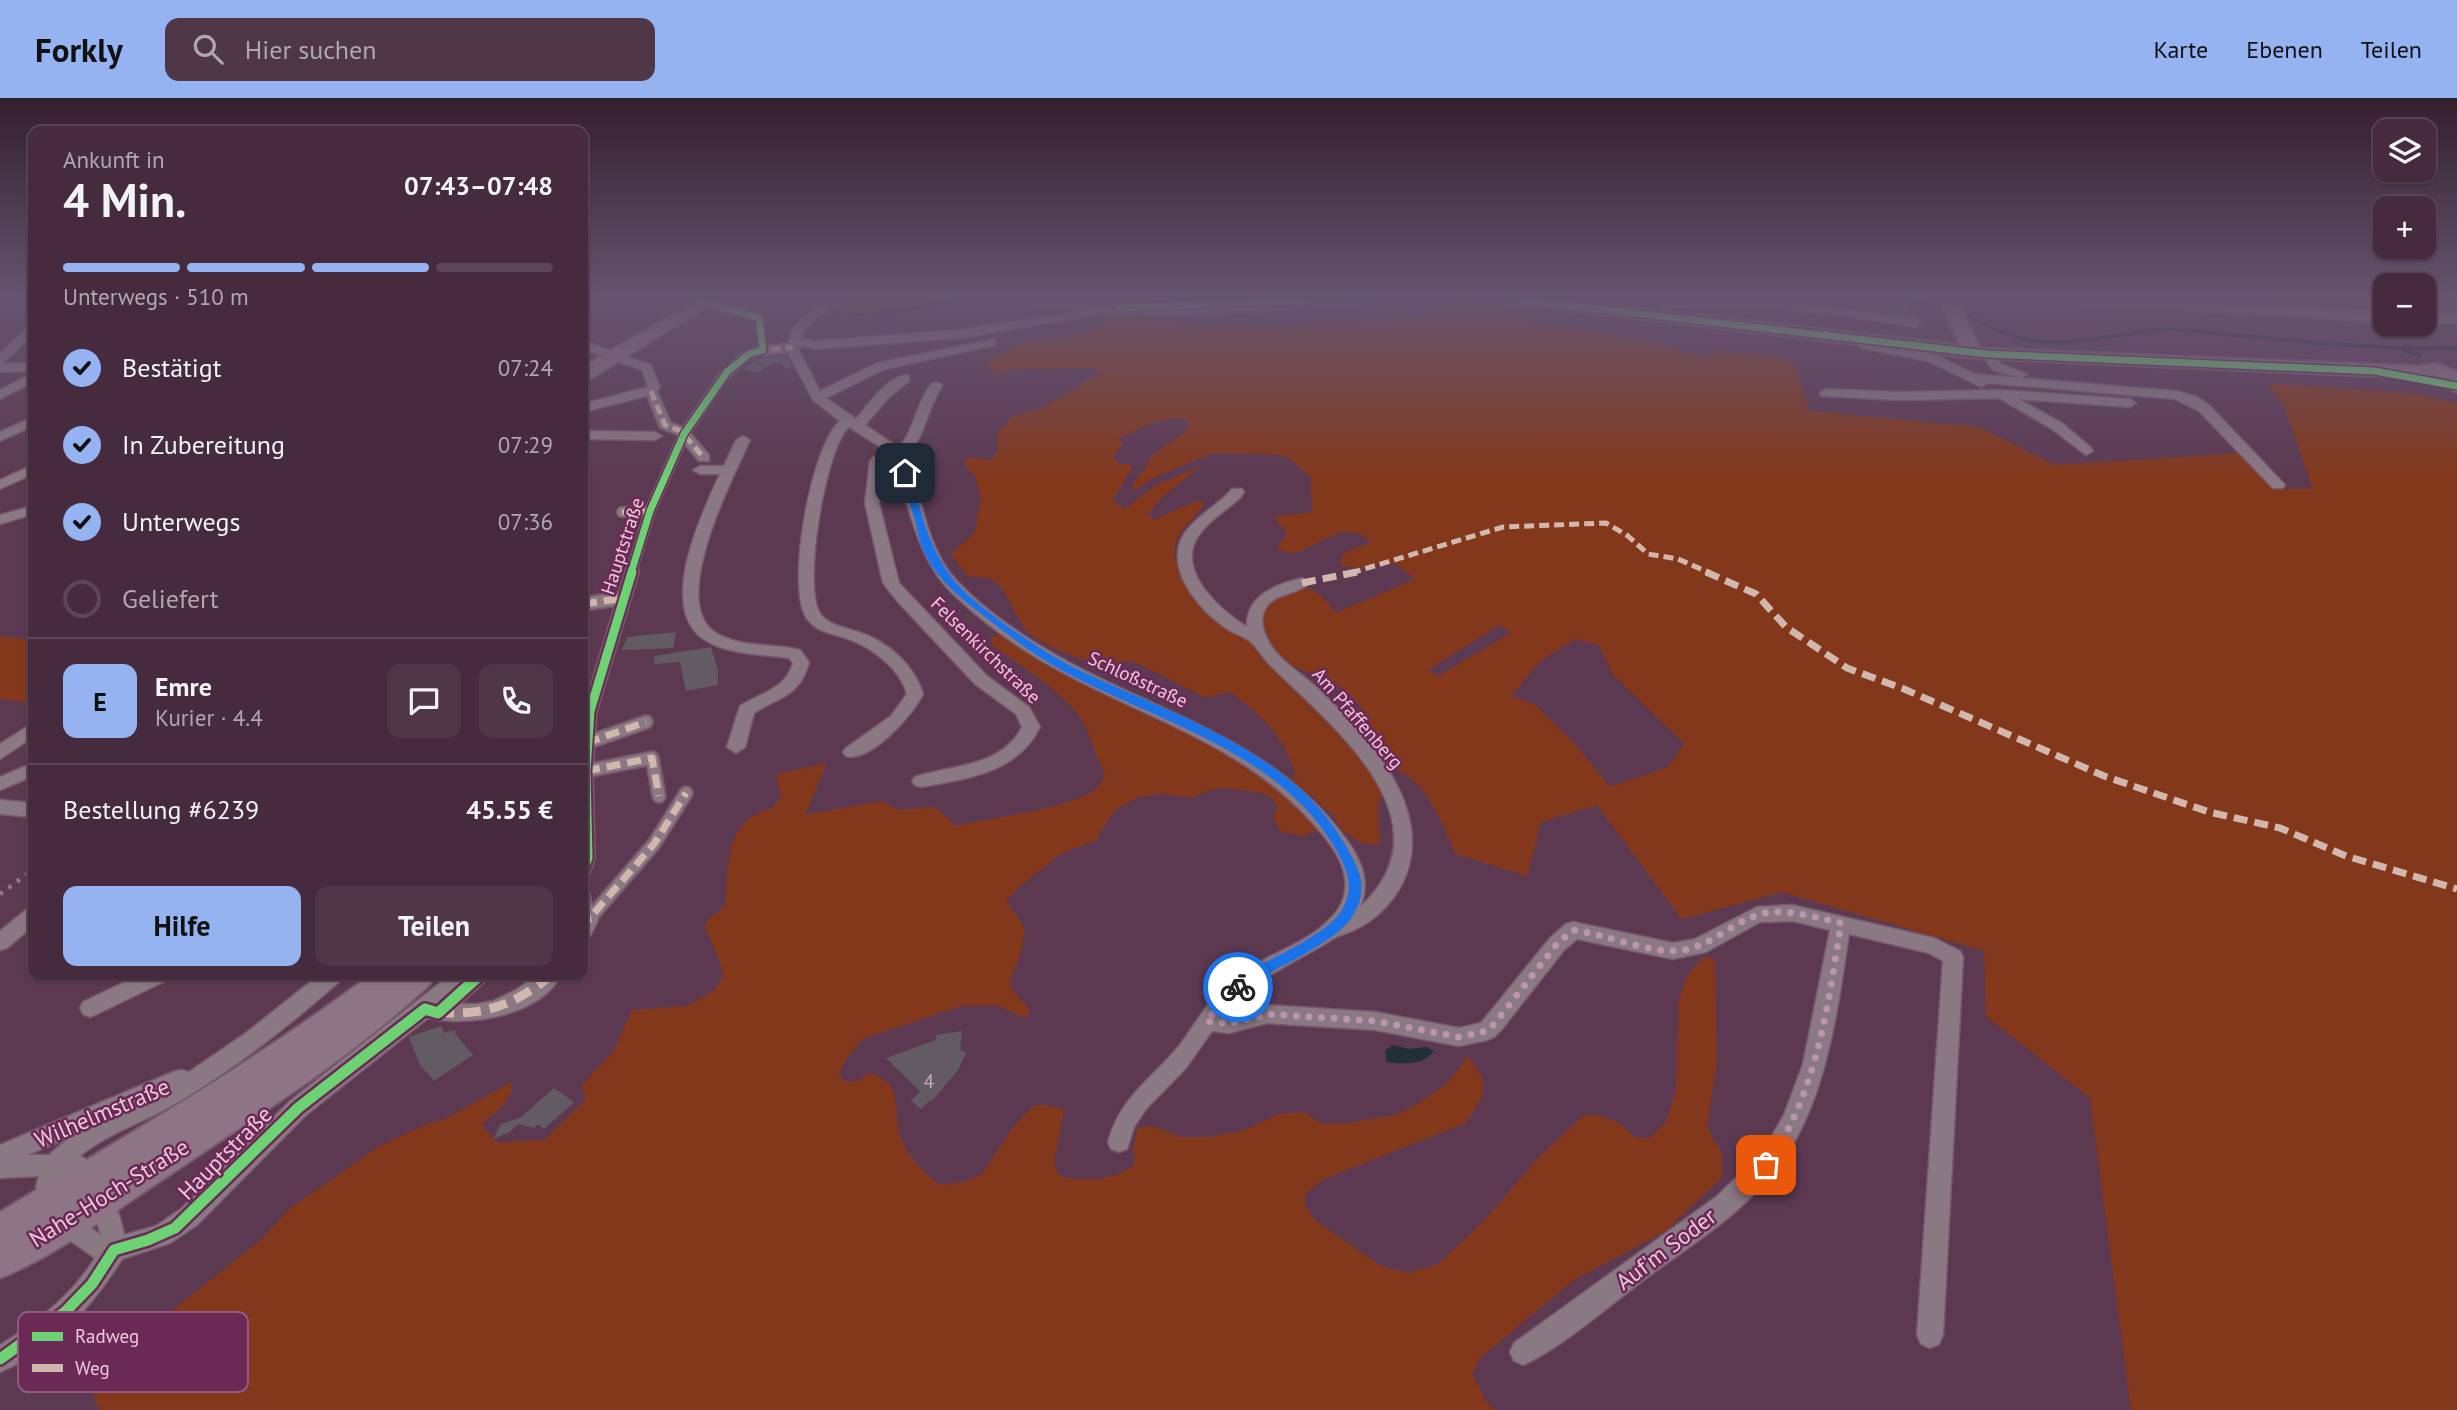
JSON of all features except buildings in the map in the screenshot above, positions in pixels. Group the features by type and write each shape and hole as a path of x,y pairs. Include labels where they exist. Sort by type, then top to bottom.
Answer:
{"main road":[{"path":"588,371 604,358"},
{"path":"2095,358 2375,371 2454,380"},
{"name":"Nahe-Hoch-Straße","path":"95,1189 385,980"},
{"name":"Nahe-Hoch-Straße","path":"0,1232 60,1195 95,1189 307,1064 374,1015 413,980"},
{"name":"Nahe-Hoch-Straße","path":"0,1261 60,1195"}],"street":[{"path":"588,407 651,391 654,387 647,368 620,358"},
{"name":"Hauptstraße","path":"588,727 590,711 650,511 684,434 727,373 744,358"},
{"path":"801,358 818,397 894,453 913,440 921,412 936,386"},
{"path":"818,397 881,366 917,358"},
{"path":"1932,358 2057,426 2087,451"},
{"path":"1986,358 2008,371 2083,386"},
{"path":"0,368 28,368"},
{"path":"852,752 908,710 915,694 914,687 906,675 881,651 860,638 819,622 811,612 806,597 806,561 818,496 836,435 905,377"},
{"path":"1973,378 2176,395 2192,400 2204,408 2278,485"},
{"path":"0,395 28,380"},
{"path":"651,391 665,425 684,434 702,464 730,470"},
{"path":"1826,393 1900,396 2000,394 2130,403"},
{"path":"0,438 28,424"},
{"path":"588,435 655,436"},
{"path":"736,747 746,710 791,686 801,662 794,653 741,646 712,637 699,628 693,617 691,598 699,539 743,440"},
{"name":"Felsenkirchstraße","path":"894,453 877,461 872,503 891,583 981,680 1023,711 1031,727 1022,744 1002,758 969,770 921,781"},
{"name":"Schloßstraße","path":"894,453 904,465 929,552 943,574 960,592 1029,646 1068,669 1245,755 1294,789 1316,811 1349,858 1355,874 1356,888 1352,904 1335,929 1246,979 1206,1021 1187,1052 1141,1096 1123,1123 1119,1142"},
{"path":"0,485 28,471"},
{"name":"Am Pfaffenberg","path":"1237,492 1236,496 1200,523 1186,543 1182,557 1196,587 1229,623 1260,640 1365,752 1389,784 1399,813 1403,850 1396,876 1388,890 1357,921 1335,929"},
{"name":"Hauptstraße","path":"622,512 650,511"},
{"path":"0,520 28,512"},
{"path":"1260,640 1255,619 1259,603 1273,592 1302,583"},
{"name":"Hauptstraße","path":"588,603 624,598"},
{"path":"588,742 646,722"},
{"path":"0,753 28,733"},
{"path":"588,771 652,758 659,796"},
{"path":"0,784 28,771"},
{"path":"588,922 659,840 687,793"},
{"path":"0,807 28,810"},
{"path":"1206,1021 1229,1024 1267,1014 1375,1021 1437,1034 1473,1036 1487,1031 1495,1023 1557,944 1573,930 1673,951 1699,946 1757,915 1773,912 1792,913 1914,939 1953,957 1930,1335"},
{"path":"0,942 28,919"},
{"name":"Auf'm Soder","path":"1522,1352 1598,1301 1702,1222 1741,1191 1766,1165 1781,1144 1806,1091 1820,1036 1841,923"},
{"path":"90,1008 148,980"},
{"name":"Wilhelmstraße","path":"60,1195 66,1152 205,1074 266,1030 327,980"},
{"path":"432,1011 460,980"},
{"name":"Hauptstraße","path":"114,1250 176,1228 298,1108 473,980"},
{"path":"432,1011 477,1014 500,1009 517,1001 544,980"},
{"name":"Wilhelmstraße","path":"0,1156 159,1088 205,1074"},
{"name":"Wilhelmstraße","path":"60,1195 80,1166 95,1189"},
{"name":"Wilhelmstraße","path":"0,1168 60,1195"},
{"path":"67,1312 92,1285 114,1250 112,1231 95,1189"},
{"path":"60,1195 73,1229 89,1244 114,1250"},
{"path":"0,1359 18,1348"}],"shaded area":[{"path":"992,358 1784,358 1795,364 1809,411 1979,427 2055,465 2240,453 2272,489 2313,489 2284,406 2267,383 2420,394 2457,403 2457,1410 2131,1410 2090,1098 1986,1016 1984,951 1782,892 1682,919 1597,805 1541,822 1527,876 1456,854 1438,814 1422,789 1400,771 1387,767 1360,733 1365,712 1356,701 1338,685 1283,660 1267,641 1265,608 1273,599 1286,592 1313,590 1336,613 1415,579 1395,563 1359,568 1340,565 1344,553 1371,542 1358,534 1345,532 1333,535 1299,552 1288,552 1277,547 1288,534 1274,517 1312,512 1311,477 1290,459 1279,455 1212,453 1153,478 1137,489 1131,488 1154,454 1187,430 1188,418 1160,421 1118,439 1123,443 1114,456 1117,463 1132,465 1132,468 1113,499 1125,509 1155,486 1201,466 1162,497 1148,514 1154,520 1197,501 1204,503 1182,531 1176,544 1176,561 1185,582 1200,602 1231,632 1271,657 1374,775 1383,792 1378,807 1380,844 1370,845 1358,841 1341,829 1333,815 1291,778 1295,775 1279,738 1230,692 1205,698 1146,667 1126,660 1108,668 1099,666 1063,652 1030,634 1001,588 987,577 968,576 951,554 974,534 981,500 975,475 967,469 965,462 969,457 991,460 998,450 997,432 1013,417 1036,410 1098,374 1094,368 1023,369 993,374 984,362","holes":["1499,625 1511,633 1438,676 1428,670","1575,639 1599,645 1613,675 1685,744 1668,767 1610,787 1574,743 1535,705 1511,696 1540,661"]},
{"path":"1002,635 1047,666 1234,755 1271,778 1320,829 1303,836 1282,832 1273,819 1277,806 1273,799 1262,793 1228,788 1209,790 1192,798 1161,793 1136,798 1115,810 1095,841 1062,853 1020,886 1006,901 1025,928 1021,951 1009,985 1030,1015 1021,1016 996,1005 961,1006 862,1039 844,1062 839,1074 843,1081 855,1082 869,1073 888,1083 895,1096 899,1132 905,1148 920,1168 939,1185 965,1182 982,1174 1012,1129 1033,1106 1047,1105 1064,1109 1054,1163 1060,1177 1110,1177 1135,1163 1133,1149 1138,1127 1152,1126 1180,1137 1209,1137 1242,1131 1279,1114 1304,1112 1320,1123 1343,1124 1396,1115 1421,1102 1446,1084 1463,1064 1465,1057 1470,1058 1482,1078 1483,1095 1466,1123 1324,1179 1306,1193 1304,1204 1316,1221 1381,1266 1408,1273 1438,1264 1480,1225 1541,1155 1583,1116 1594,1114 1617,1122 1636,1138 1650,1138 1666,1122 1676,1091 1679,1001 1686,978 1703,957 1715,961 1717,1062 1707,1127 1722,1155 1722,1177 1666,1231 1574,1280 1480,1358 1472,1374 1487,1403 1496,1410 99,1410 93,1392 248,1392 248,1312 170,1312 261,1240 289,1209 380,1146 425,1125 445,1119 510,1083 513,1084 509,1097 481,1125 498,1143 544,1140 586,1100 582,1085 614,1051 632,1010 688,1006 714,990 723,978 722,967 705,927 707,921 726,905 729,861 737,833 745,822 756,814 771,809 782,796 776,781 777,774 827,763 805,815 882,801 898,810 936,807 955,826 1048,808 1082,797 1098,787 1105,773 1077,712 1055,691 992,645 991,638"},
{"path":"0,636 28,640 28,700 23,702 0,698"}],"water":[{"path":"1393,1045 1409,1049 1427,1047 1434,1051 1419,1062 1387,1062 1385,1051"}],"railway":[{"path":"0,894 28,874"}],"marked path":[{"path":"651,391 665,425 681,431 704,458"},
{"path":"622,512 650,511"},
{"path":"1302,583 1349,574 1503,527 1606,523 1628,536 1648,554 1678,559 1756,594 1786,627 1847,668 1904,689 2104,776 2209,812 2280,828 2346,856 2457,889"},
{"path":"588,603 624,598"},
{"path":"588,742 646,722"},
{"path":"588,771 652,758 659,796"},
{"path":"588,920 654,844 686,793"},
{"path":"436,1012 468,1014 498,1008 525,995 545,980"}],"cycle path":[{"path":"588,741 590,711 650,511 684,434 727,372 743,358"},
{"path":"2083,358 2375,371 2457,386"},
{"path":"65,1312 92,1284 114,1250 148,1240 175,1228 298,1108 425,1009 438,1013 474,980"},
{"path":"0,1359 18,1347"}],"way so far":[{"path":"1238,987 1206,1021 1229,1024 1267,1014 1375,1021 1437,1034 1473,1036 1487,1031 1495,1023 1557,944 1573,930 1673,951 1699,946 1757,915 1773,912 1841,923 1815,1062 1794,1118 1781,1144 1766,1165"}],"route":[{"path":"905,473 929,552 943,574 960,592 1029,646 1068,669 1226,744 1266,768 1294,789 1316,811 1335,836 1349,858 1355,874 1356,888 1347,913 1335,929 1246,979 1238,987"}]}
